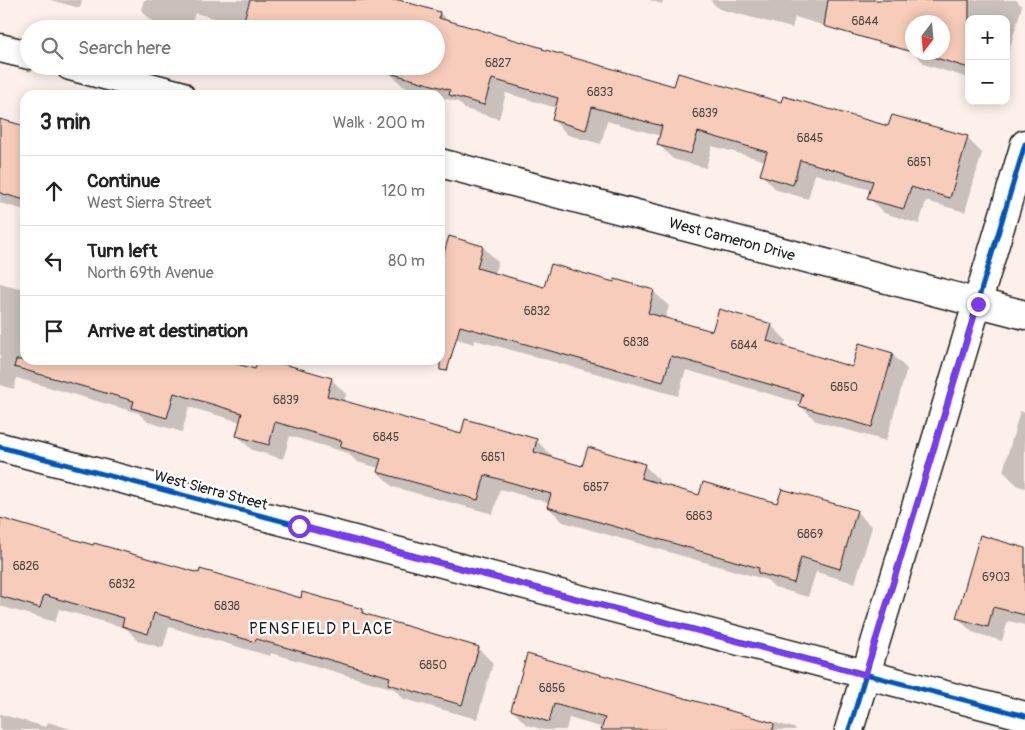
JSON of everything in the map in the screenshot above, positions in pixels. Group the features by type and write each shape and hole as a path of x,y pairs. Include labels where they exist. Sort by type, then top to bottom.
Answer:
{"street":[{"path":"0,48 20,53"},
{"path":"104,75 161,90"},
{"path":"849,730 1025,144"},
{"name":"West Cameron Drive","path":"445,164 1025,315"},
{"name":"West Sierra Street","path":"0,447 1025,716"}],"building":[{"path":"250,0 399,0 440,12 439,18 674,86 678,73 781,102 783,96 888,126 892,115 968,136 950,198 911,187 904,209 867,199 873,181 800,160 793,185 760,175 767,152 698,132 691,154 657,145 662,126 592,107 586,130 552,120 558,98 492,79 484,105 449,95 450,90 397,75 445,75 445,20 244,20"},
{"path":"828,0 969,0 969,15 965,15 965,67 942,60 950,60 950,15 905,15 905,50 824,26"},
{"path":"0,119 20,125 20,199 0,193"},
{"path":"449,236 483,246 477,268 544,287 551,264 614,282 615,279 654,290 648,313 712,331 719,309 772,324 767,341 852,367 859,343 893,353 872,427 799,406 803,394 671,356 663,382 460,326 447,371 440,370 440,365 445,365 445,249"},
{"path":"16,360 20,360 20,365 241,365 255,369 256,365 287,365 332,378 327,396 461,434 465,419 537,439 534,452 582,466 588,447 645,464 641,478 699,495 703,482 777,503 782,489 857,510 840,569 801,557 794,583 758,573 759,568 547,507 551,494 485,475 478,500 377,472 381,459 340,447 342,441 275,422 269,445 236,436 242,413 174,393 167,418 132,408 134,401 14,367"},
{"path":"0,518 93,545 94,543 199,573 200,569 301,598 302,592 363,609 362,613 479,647 462,705 388,684 390,677 256,639 255,642 154,613 148,634 122,626 124,618 44,595 40,608 0,596"},
{"path":"980,535 1025,548 1025,615 993,607 988,627 956,618"},
{"path":"527,654 774,723 773,730 601,730 605,718 554,704 549,722 511,710"}],"cycle path":[{"path":"849,730 1025,144"},
{"path":"0,447 1025,716"}],"district":[{"name":"PENSFIELD PLACE","path":"321,628"}],"route":[{"path":"299,526 865,675 978,304"}]}
